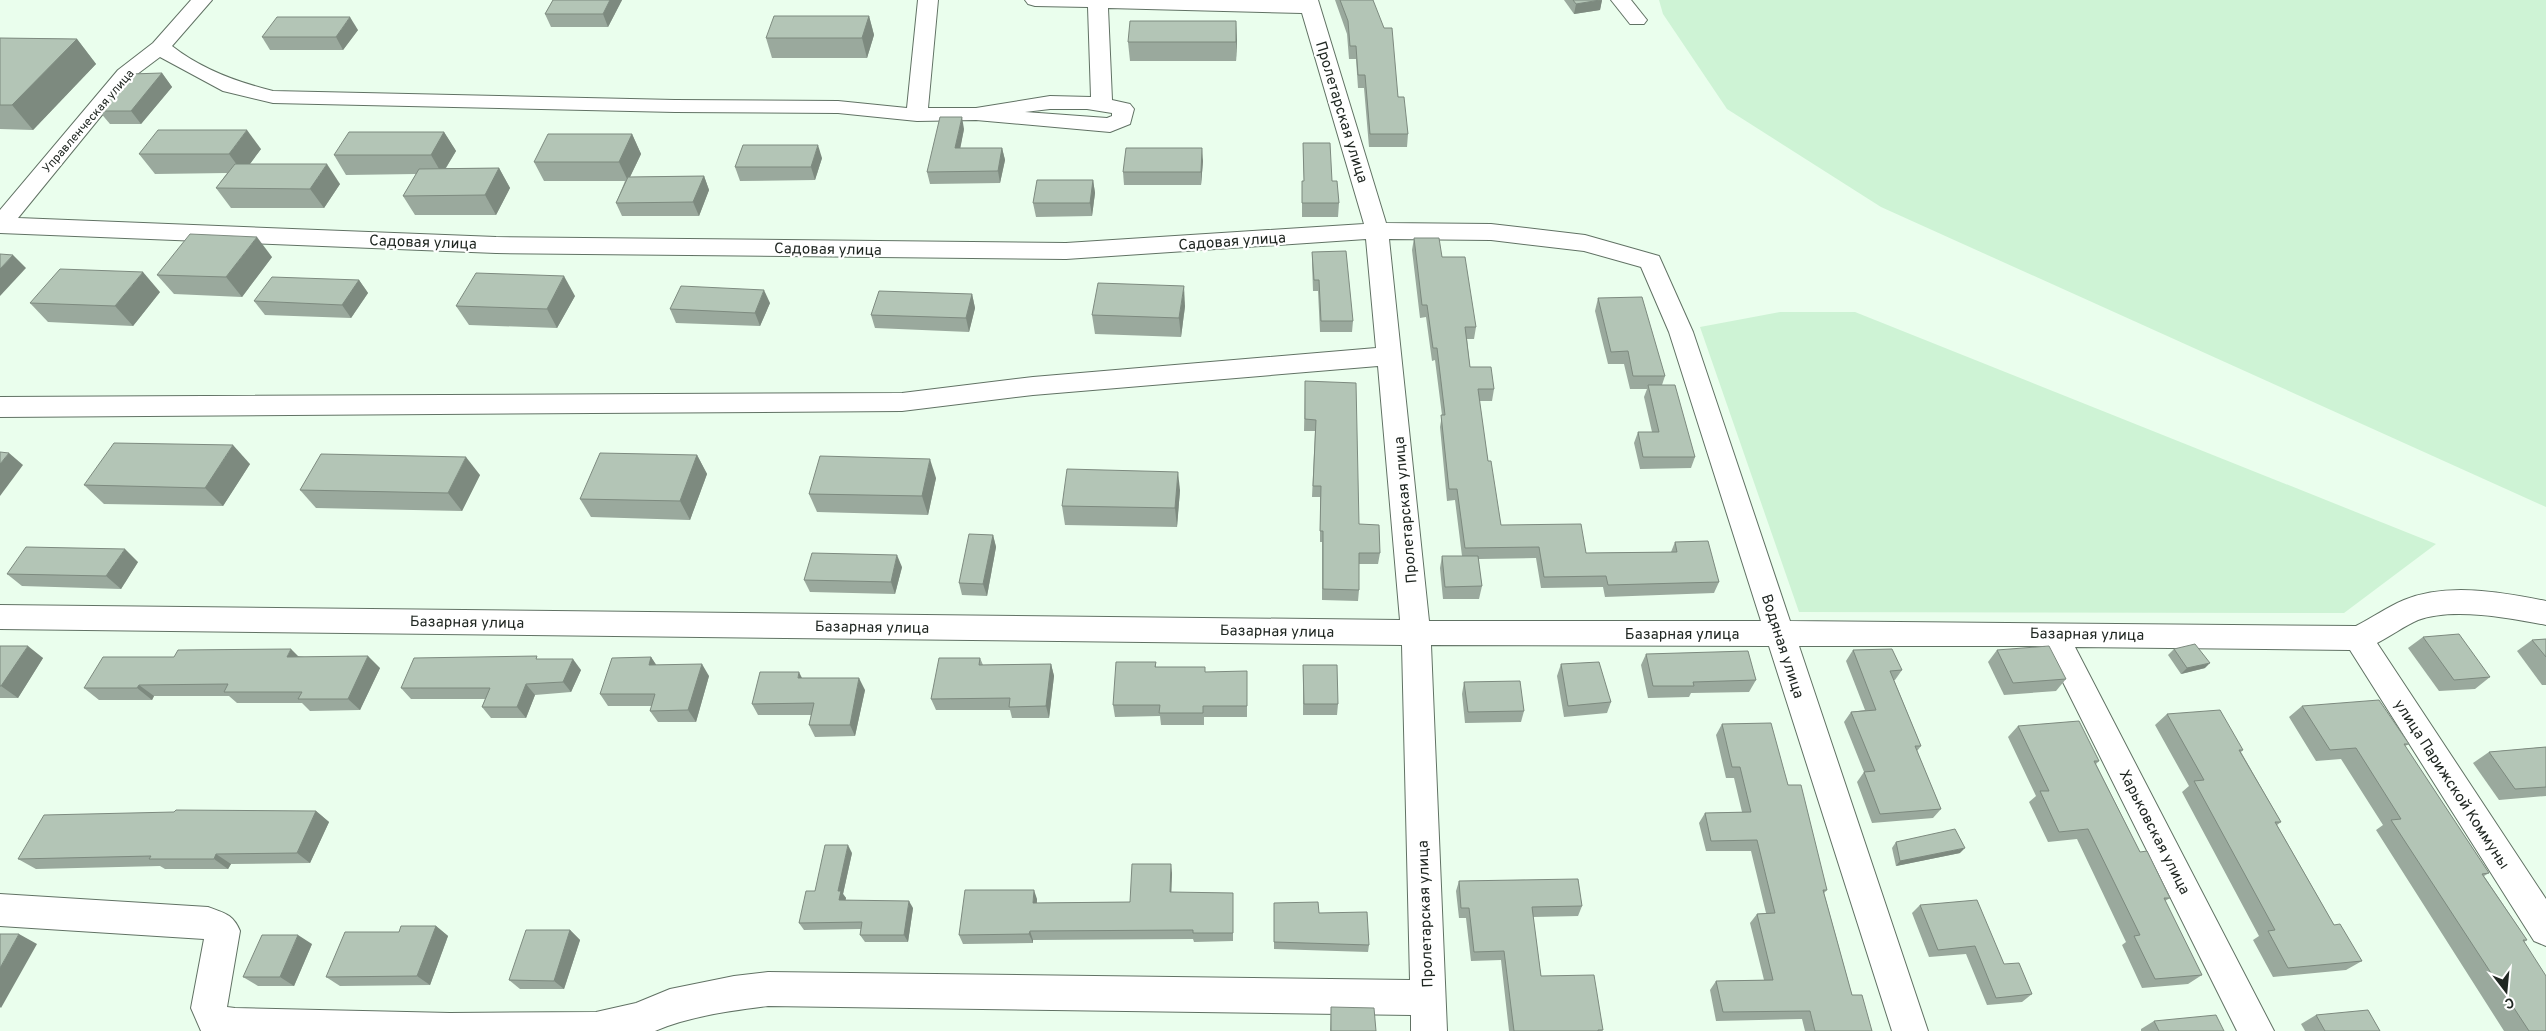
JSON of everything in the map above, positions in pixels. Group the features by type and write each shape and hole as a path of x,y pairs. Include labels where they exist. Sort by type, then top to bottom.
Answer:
{"street":[{"name":"Управленческая улица","path":"0,225 125,74 160,46 202,0"},
{"path":"917,115 928,0"},
{"path":"1035,0 1309,3"},
{"path":"1621,0 1637,20"},
{"path":"160,46 174,58 230,87 273,97 675,106 838,107 917,115 976,114 1110,125 1122,119 1123,109 1102,103 1098,1"},
{"name":"Пролетарская улица","path":"1309,3 1377,231 1416,633 1429,1014"},
{"name":"Садовая улица","path":"0,225 496,245 1066,252 1377,231 1510,234 1585,243 1651,262"},
{"name":"Водяная улица","path":"1651,262 1681,332 1910,1031"},
{"path":"0,407 902,402 1033,386 1390,356"},
{"name":"Базарная улица","path":"0,616 1416,633 2054,634 2358,638 2414,609 2449,603 2506,605 2546,613"},
{"name":"Харьковская улица","path":"2054,634 2256,1031"},
{"name":"улица Парижской Коммуны","path":"2358,638 2546,929"},
{"path":"0,910 208,923 223,931 209,1008 215,1022 235,1026 450,1031 596,1030 636,1021 670,1007 734,993 768,989 1429,1014"}],"green space":[{"path":"1659,0 2546,0 2546,507 1881,207 1727,109 1663,14"},
{"path":"1780,312 1855,312 2436,544 2344,613 1799,612 1700,327"}],"building":[{"path":"553,0 610,0 603,14 545,14"},
{"path":"1340,0 1373,0 1384,28 1392,28 1398,97 1404,97 1408,134 1370,134 1365,75 1358,75 1356,46 1350,46 1348,21"},
{"path":"1573,0 1600,0 1576,4"},
{"path":"774,16 869,16 862,38 766,38"},
{"path":"277,17 350,17 336,37 262,37"},
{"path":"1130,21 1236,21 1236,42 1128,42"},
{"path":"0,38 77,39 12,105 0,105"},
{"path":"162,73 131,111 99,111 131,74"},
{"path":"940,117 962,117 955,148 1002,148 998,171 927,172"},
{"path":"158,130 247,130 229,154 139,154"},
{"path":"349,132 444,132 431,155 334,155"},
{"path":"548,134 632,134 619,162 534,162"},
{"path":"1303,143 1330,143 1332,181 1337,181 1339,203 1302,203 1302,181 1304,181"},
{"path":"743,145 818,145 811,167 735,167"},
{"path":"1126,148 1202,148 1201,172 1123,172"},
{"path":"235,164 327,164 310,189 216,188"},
{"path":"499,168 485,195 403,196 419,169"},
{"path":"704,176 693,202 616,203 628,177"},
{"path":"1037,180 1093,180 1090,203 1033,203"},
{"path":"190,234 257,237 226,277 157,275"},
{"path":"1414,238 1439,238 1442,257 1465,257 1476,327 1465,327 1470,367 1491,367 1494,389 1478,389 1488,461 1491,461 1501,525 1581,524 1586,553 1677,552 1675,542 1708,541 1719,582 1608,585 1606,576 1544,577 1539,547 1465,548 1457,489 1449,489 1441,415 1445,415 1437,348 1433,348 1427,305 1422,305"},
{"path":"1346,251 1353,321 1321,321 1319,280 1314,280 1312,252"},
{"path":"0,254 13,255 0,269"},
{"path":"60,269 143,272 115,306 30,303"},
{"path":"476,273 564,276 547,309 456,306"},
{"path":"272,277 359,280 342,305 254,301"},
{"path":"1098,283 1184,286 1179,318 1092,315"},
{"path":"681,286 764,290 755,313 670,309"},
{"path":"879,291 972,294 966,318 871,315"},
{"path":"1642,297 1665,376 1633,376 1628,351 1611,352 1598,298"},
{"path":"1305,381 1356,383 1359,524 1379,525 1380,553 1359,553 1359,590 1323,589 1323,531 1320,531 1321,486 1313,486 1316,420 1305,419"},
{"path":"1648,385 1675,385 1695,457 1643,457 1638,432 1659,432"},
{"path":"114,443 233,445 205,488 84,485"},
{"path":"0,452 9,453 0,464"},
{"path":"600,453 697,455 680,501 580,499"},
{"path":"321,454 466,457 448,493 300,490"},
{"path":"820,456 930,459 922,496 809,494"},
{"path":"1067,469 1178,472 1175,508 1062,506"},
{"path":"969,534 993,535 983,584 959,583"},
{"path":"26,547 125,549 106,576 7,574"},
{"path":"812,553 897,555 891,582 804,580"},
{"path":"1442,556 1478,556 1482,586 1445,587"},
{"path":"2459,634 2490,677 2454,680 2423,637"},
{"path":"2546,639 2546,657 2532,640"},
{"path":"2195,644 2210,663 2187,668 2174,649"},
{"path":"0,646 28,646 1,686 0,686"},
{"path":"2049,646 2066,679 2013,683 1997,650"},
{"path":"291,649 287,657 368,656 348,699 298,699 302,692 224,692 228,684 84,688 103,657 174,657 178,650"},
{"path":"1892,649 1902,670 1890,671 1921,746 1915,746 1941,809 1880,814 1864,772 1875,771 1851,712 1876,710 1853,650"},
{"path":"1748,651 1756,680 1693,682 1694,686 1653,686 1646,654"},
{"path":"537,656 536,659 573,659 563,682 526,684 517,707 482,707 490,688 401,688 414,658"},
{"path":"651,657 649,665 702,664 688,710 650,711 655,694 600,694 612,658"},
{"path":"939,658 980,658 979,665 1051,664 1046,706 1009,707 1010,698 931,699"},
{"path":"1116,662 1156,662 1155,667 1205,667 1205,672 1247,671 1247,706 1203,706 1203,713 1159,713 1160,705 1113,705"},
{"path":"1599,662 1611,702 1568,706 1561,664"},
{"path":"1303,665 1337,665 1338,704 1304,704"},
{"path":"760,672 799,672 798,678 859,678 850,725 809,725 814,703 752,704"},
{"path":"1520,681 1524,711 1468,712 1464,682"},
{"path":"2379,700 2409,744 2404,744 2489,873 2482,874 2527,940 2523,940 2546,976 2546,1031 2529,1031 2391,820 2401,819 2356,748 2330,750 2302,706"},
{"path":"2220,710 2243,750 2239,750 2281,822 2275,822 2334,925 2340,924 2362,961 2288,968 2268,931 2275,930 2194,781 2204,780 2167,714"},
{"path":"2079,721 2099,761 2094,761 2140,852 2147,851 2170,898 2164,898 2202,975 2155,979 2134,936 2140,935 2088,829 2059,832 2040,791 2049,791 2018,726"},
{"path":"1771,723 1788,785 1801,785 1827,890 1823,890 1852,995 1862,995 1872,1031 1815,1031 1810,1011 1723,1012 1716,981 1773,980 1757,914 1775,913 1757,840 1711,841 1705,813 1751,812 1740,767 1732,767 1722,724"},
{"path":"2546,747 2546,787 2515,789 2489,752"},
{"path":"176,810 316,811 297,853 216,854 214,859 149,859 151,856 18,859 44,815 174,812"},
{"path":"1955,829 1965,848 1900,861 1896,842"},
{"path":"825,845 848,845 838,891 841,891 839,900 909,901 904,935 860,935 862,922 799,923 806,891 815,891"},
{"path":"1132,864 1171,864 1170,892 1233,893 1233,933 1193,933 1193,930 1030,931 1029,934 959,935 965,890 1034,890 1033,903 1130,902"},
{"path":"1578,879 1582,906 1532,907 1541,976 1594,975 1603,1030 1514,1031 1504,951 1474,952 1469,908 1461,908 1459,881"},
{"path":"1977,900 2004,964 2019,963 2032,994 1996,998 1975,946 1938,950 1920,905"},
{"path":"1318,902 1319,913 1367,912 1369,945 1274,942 1274,903"},
{"path":"401,926 436,926 417,976 326,977 345,932 399,932"},
{"path":"526,930 570,930 554,981 509,980"},
{"path":"0,934 19,934 0,968"},
{"path":"262,935 298,935 280,977 243,977"},
{"path":"1331,1007 1374,1008 1376,1031 1331,1031"},
{"path":"2368,1010 2380,1031 2325,1031 2316,1015"},
{"path":"2216,1015 2224,1031 2159,1031 2154,1021"}]}
